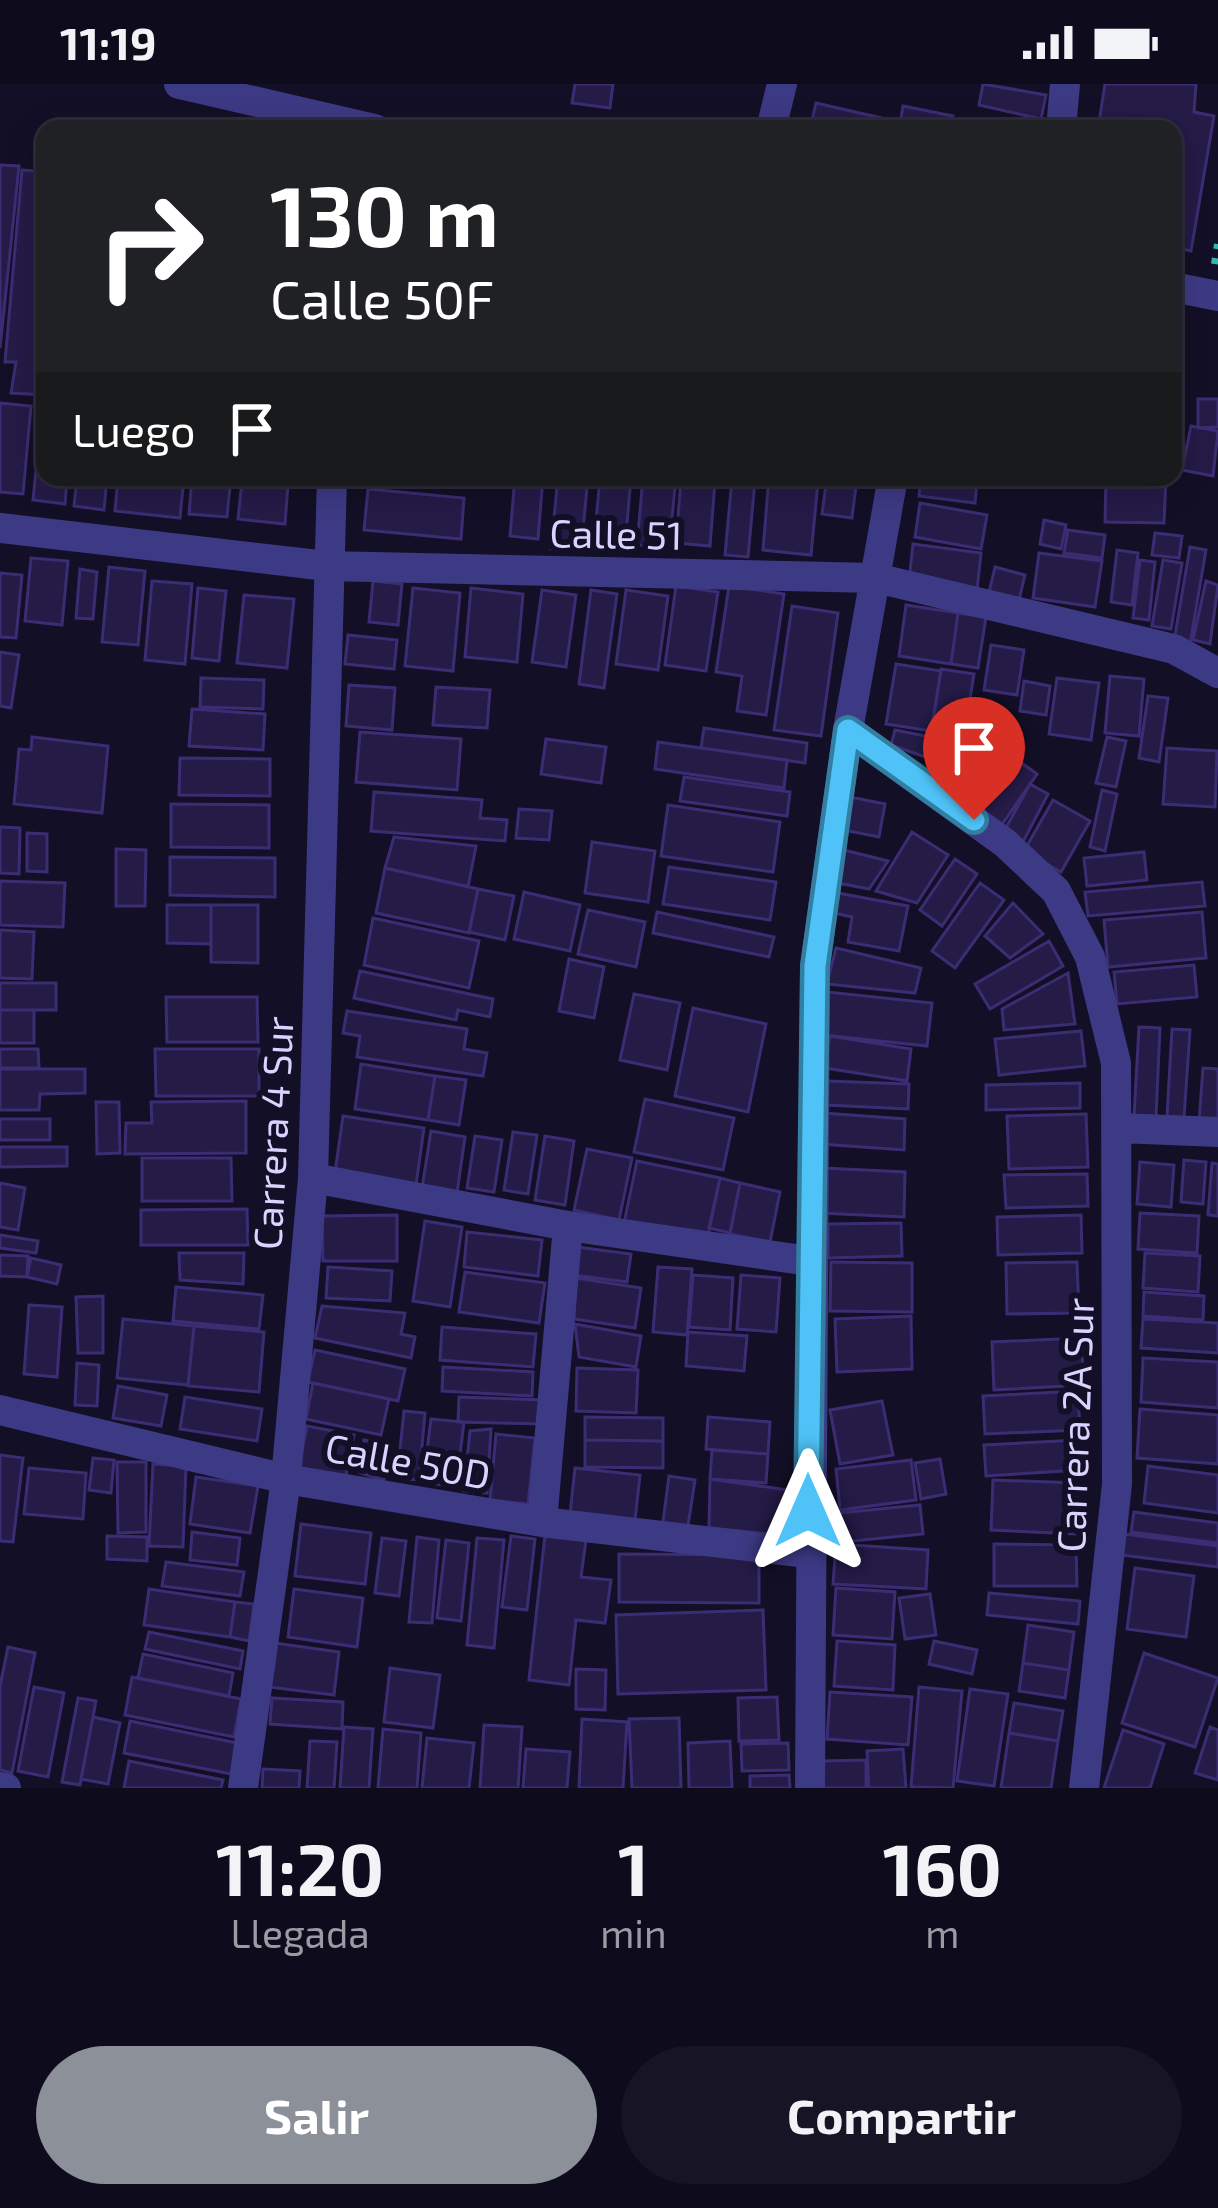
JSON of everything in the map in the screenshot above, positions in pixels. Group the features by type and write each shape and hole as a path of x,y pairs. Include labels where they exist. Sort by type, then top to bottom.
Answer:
{"street":[{"path":"179,84 336,120"},
{"path":"773,120 782,84"},
{"path":"1062,120 1065,84"},
{"path":"1182,289 1218,296"},
{"name":"Carrera 4 Sur","path":"243,1788 286,1479 313,1178 331,486"},
{"path":"810,1788 809,1261 815,966 848,730 891,486"},
{"name":"Calle 51","path":"0,528 326,566 876,578 1174,649 1218,673"},
{"name":"Carrera 2A Sur","path":"848,730 1005,843 1056,890 1090,957 1116,1063 1120,1128 1117,1484 1084,1788"},
{"path":"1120,1128 1218,1132"},
{"path":"313,1178 568,1226 809,1261"},
{"path":"542,1522 568,1226"},
{"name":"Calle 50D","path":"0,1410 286,1479 542,1522 808,1553"}],"building":[{"path":"575,84 613,84 610,108 572,103"},
{"path":"983,84 1046,95 1041,119 979,105"},
{"path":"1105,84 1196,84 1194,112 1214,116 1191,251 1182,249 1182,120 1099,120"},
{"path":"816,103 890,120 812,120"},
{"path":"903,106 953,116 952,120 901,120"},
{"path":"0,165 19,166 0,348"},
{"path":"22,170 36,171 36,394 11,393 16,362 5,362"},
{"path":"1198,399 1218,399 1218,427 1198,428"},
{"path":"0,403 31,406 23,494 0,492"},
{"path":"1191,426 1218,431 1213,476 1182,470"},
{"path":"36,470 36,486 66,486 65,504 33,500"},
{"path":"76,486 106,486 104,510 74,506"},
{"path":"117,486 183,486 180,518 115,511"},
{"path":"191,486 230,486 227,517 189,514"},
{"path":"241,486 288,486 285,524 238,519"},
{"path":"514,486 542,486 538,539 510,536"},
{"path":"557,486 587,486 581,551 551,549"},
{"path":"599,486 630,486 625,547 594,544"},
{"path":"642,486 675,486 669,548 637,545"},
{"path":"680,486 715,486 710,546 676,543"},
{"path":"731,486 755,486 748,557 725,555"},
{"path":"768,486 818,486 811,555 763,550"},
{"path":"826,486 856,486 852,518 822,514"},
{"path":"920,486 977,486 975,503 919,496"},
{"path":"1106,486 1166,486 1164,523 1105,522"},
{"path":"368,489 464,498 461,539 364,530"},
{"path":"920,503 987,515 981,549 915,537"},
{"path":"1044,520 1066,525 1061,549 1040,544"},
{"path":"1068,530 1105,535 1102,558 1064,553"},
{"path":"1155,533 1182,536 1179,558 1152,555"},
{"path":"913,544 981,553 977,590 909,581"},
{"path":"1190,547 1206,550 1190,644 1174,641"},
{"path":"1117,550 1138,553 1132,605 1111,602"},
{"path":"1039,553 1102,561 1095,607 1033,598"},
{"path":"31,558 68,561 62,625 25,621"},
{"path":"1140,560 1155,562 1149,620 1133,618"},
{"path":"1163,560 1182,563 1171,629 1152,626"},
{"path":"109,567 145,571 138,645 102,642"},
{"path":"995,567 1025,575 1017,608 987,601"},
{"path":"80,569 97,572 93,619 76,618"},
{"path":"0,573 22,575 16,638 0,637"},
{"path":"152,581 192,584 185,664 145,660"},
{"path":"373,581 402,584 398,625 369,622"},
{"path":"1206,581 1218,585 1210,644 1193,640"},
{"path":"676,586 718,592 706,671 665,665"},
{"path":"729,586 784,594 766,715 737,711 742,676 716,672"},
{"path":"198,588 226,591 219,661 192,658"},
{"path":"413,588 460,593 453,671 405,666"},
{"path":"471,588 523,594 517,662 465,657"},
{"path":"542,590 576,595 566,667 532,662"},
{"path":"591,590 617,594 604,688 579,684"},
{"path":"626,590 668,596 658,670 616,664"},
{"path":"244,595 294,599 287,668 237,663"},
{"path":"906,605 958,613 951,664 899,656"},
{"path":"792,606 838,613 821,736 774,730"},
{"path":"958,613 986,617 978,668 951,664"},
{"path":"348,635 397,640 394,669 345,664"},
{"path":"991,645 1024,650 1017,695 984,690"},
{"path":"0,652 19,655 11,708 0,706"},
{"path":"896,664 941,671 931,731 886,724"},
{"path":"941,669 974,674 964,735 932,730"},
{"path":"1110,676 1144,679 1139,736 1105,733"},
{"path":"201,678 264,680 263,709 200,707"},
{"path":"1057,678 1099,683 1091,740 1049,734"},
{"path":"1024,681 1050,686 1046,715 1020,711"},
{"path":"349,685 395,688 392,730 346,726"},
{"path":"436,687 490,690 487,728 433,725"},
{"path":"1148,696 1168,698 1159,762 1139,758"},
{"path":"192,709 265,714 263,750 189,746"},
{"path":"704,728 807,743 805,763 701,748"},
{"path":"895,730 946,740 928,758 891,745"},
{"path":"978,731 1007,760 965,803 936,774"},
{"path":"360,732 461,739 457,790 356,782"},
{"path":"32,737 108,746 102,813 14,804 19,749 31,750"},
{"path":"1107,737 1126,741 1116,787 1096,783"},
{"path":"546,739 606,747 601,783 541,774"},
{"path":"658,742 787,760 784,788 655,769"},
{"path":"1167,748 1217,751 1215,807 1163,804"},
{"path":"1011,755 1037,774 1001,826 975,808"},
{"path":"180,758 270,759 270,796 179,795"},
{"path":"684,777 790,792 787,816 680,801"},
{"path":"1030,784 1048,794 1022,844 1003,833"},
{"path":"1102,790 1117,794 1105,851 1090,847"},
{"path":"374,792 482,800 480,818 507,820 505,841 371,831"},
{"path":"850,797 885,804 879,837 844,830"},
{"path":"1053,800 1090,821 1061,872 1024,851"},
{"path":"171,804 269,805 269,848 171,847"},
{"path":"668,805 780,822 773,872 661,856"},
{"path":"519,809 552,811 549,840 516,838"},
{"path":"0,827 20,828 19,874 0,873"},
{"path":"912,832 948,855 917,903 876,891"},
{"path":"27,833 47,834 47,872 27,871"},
{"path":"394,837 476,846 468,887 385,868"},
{"path":"592,842 655,851 648,902 585,893"},
{"path":"116,849 146,850 145,906 116,906"},
{"path":"844,850 888,861 869,889 838,883"},
{"path":"1144,852 1147,880 1087,886 1084,858"},
{"path":"170,857 275,858 275,897 170,895"},
{"path":"955,859 977,874 942,926 920,910"},
{"path":"669,867 776,882 770,920 663,904"},
{"path":"385,868 478,889 469,933 376,913"},
{"path":"0,881 65,883 63,927 0,925"},
{"path":"1202,882 1205,906 1088,916 1085,892"},
{"path":"980,883 1004,900 955,968 932,951"},
{"path":"478,889 514,896 505,940 469,932"},
{"path":"524,892 580,905 570,951 514,939"},
{"path":"838,893 908,906 899,951 848,942 852,917 834,913"},
{"path":"1013,903 1043,934 1010,958 985,936"},
{"path":"167,905 211,905 211,944 167,943"},
{"path":"211,905 258,905 258,963 211,962"},
{"path":"588,910 645,922 636,967 578,954"},
{"path":"657,912 774,937 769,957 653,933"},
{"path":"1202,912 1206,958 1108,967 1104,920"},
{"path":"373,918 479,941 469,988 364,965"},
{"path":"0,930 34,932 32,979 0,978"},
{"path":"1049,941 1063,966 990,1009 975,984"},
{"path":"836,948 921,968 915,993 827,984"},
{"path":"569,959 604,967 594,1018 559,1011"},
{"path":"1194,965 1197,997 1117,1004 1114,972"},
{"path":"360,971 493,999 490,1017 458,1010 456,1020 354,998"},
{"path":"1068,973 1075,1024 1004,1030 1002,1009"},
{"path":"0,983 56,983 56,1010 0,1010"},
{"path":"827,992 932,1003 927,1046 823,1035"},
{"path":"634,994 680,1003 667,1070 620,1060"},
{"path":"166,997 257,997 258,1042 167,1042"},
{"path":"693,1008 766,1024 748,1112 675,1096"},
{"path":"0,1010 34,1010 34,1043 0,1043"},
{"path":"347,1011 467,1029 464,1049 487,1053 483,1076 357,1057 360,1036 343,1033"},
{"path":"1139,1027 1160,1028 1156,1117 1134,1116"},
{"path":"1172,1029 1190,1030 1184,1118 1167,1116"},
{"path":"1081,1031 1085,1066 999,1075 995,1039"},
{"path":"830,1036 911,1049 907,1081 825,1068"},
{"path":"0,1049 38,1049 39,1068 0,1068"},
{"path":"155,1049 259,1049 259,1096 156,1096"},
{"path":"361,1064 435,1076 428,1120 355,1109"},
{"path":"1203,1068 1218,1069 1218,1123 1199,1122"},
{"path":"0,1069 85,1069 85,1093 40,1094 39,1110 0,1110"},
{"path":"435,1076 466,1080 459,1125 428,1120"},
{"path":"827,1081 909,1084 908,1109 826,1105"},
{"path":"1080,1083 1080,1108 986,1110 986,1085"},
{"path":"645,1099 734,1118 723,1170 634,1152"},
{"path":"246,1101 246,1153 125,1154 126,1123 152,1123 151,1102"},
{"path":"96,1102 119,1102 120,1153 97,1154"},
{"path":"823,1113 905,1119 904,1150 820,1144"},
{"path":"1086,1114 1088,1167 1009,1169 1007,1116"},
{"path":"343,1116 424,1128 416,1185 335,1173"},
{"path":"0,1119 50,1119 50,1140 0,1140"},
{"path":"431,1131 465,1137 457,1193 422,1188"},
{"path":"513,1132 537,1135 528,1194 504,1190"},
{"path":"475,1136 502,1140 494,1192 467,1188"},
{"path":"545,1136 574,1141 565,1205 535,1200"},
{"path":"0,1147 67,1147 67,1166 0,1167"},
{"path":"587,1149 632,1158 619,1220 574,1210"},
{"path":"142,1158 231,1158 232,1201 142,1201"},
{"path":"1184,1160 1206,1162 1203,1204 1181,1202"},
{"path":"637,1161 720,1178 707,1241 624,1223"},
{"path":"1140,1162 1174,1165 1171,1207 1137,1204"},
{"path":"1212,1163 1218,1164 1218,1216 1208,1215"},
{"path":"823,1168 905,1172 904,1217 820,1213"},
{"path":"1087,1174 1088,1206 1006,1208 1004,1175"},
{"path":"720,1178 740,1183 730,1233 709,1228"},
{"path":"0,1183 25,1188 18,1230 0,1227"},
{"path":"740,1183 780,1192 770,1242 730,1234"},
{"path":"247,1209 248,1245 141,1245 141,1210"},
{"path":"1140,1213 1199,1216 1197,1253 1138,1249"},
{"path":"397,1215 397,1261 323,1261 322,1216"},
{"path":"1081,1215 1082,1253 998,1255 997,1217"},
{"path":"425,1221 462,1227 450,1307 413,1301"},
{"path":"901,1223 902,1256 828,1258 828,1224"},
{"path":"467,1232 542,1240 538,1276 464,1267"},
{"path":"0,1235 38,1241 36,1253 0,1248"},
{"path":"577,1247 631,1254 627,1282 573,1275"},
{"path":"179,1253 244,1253 243,1284 180,1280"},
{"path":"1145,1253 1200,1256 1198,1292 1143,1288"},
{"path":"0,1255 28,1256 27,1277 0,1276"},
{"path":"31,1258 61,1265 57,1284 27,1277"},
{"path":"831,1262 912,1263 912,1312 830,1311"},
{"path":"1077,1262 1079,1313 1007,1314 1006,1263"},
{"path":"328,1267 392,1271 390,1301 326,1298"},
{"path":"658,1267 692,1269 687,1335 653,1332"},
{"path":"465,1272 545,1283 539,1323 459,1312"},
{"path":"693,1275 733,1278 730,1330 689,1327"},
{"path":"741,1275 780,1278 776,1332 737,1329"},
{"path":"576,1278 641,1288 635,1328 574,1319"},
{"path":"176,1287 263,1295 259,1329 173,1321"},
{"path":"1144,1292 1204,1296 1203,1320 1143,1316"},
{"path":"103,1296 103,1353 78,1353 76,1297"},
{"path":"29,1305 62,1307 57,1377 24,1374"},
{"path":"322,1306 405,1313 401,1334 415,1337 411,1358 315,1338"},
{"path":"911,1316 912,1369 837,1372 835,1319"},
{"path":"123,1319 194,1326 188,1385 117,1378"},
{"path":"1143,1319 1218,1323 1218,1353 1141,1348"},
{"path":"575,1324 641,1336 636,1367 579,1357"},
{"path":"194,1326 264,1332 259,1392 188,1386"},
{"path":"442,1327 536,1334 533,1367 440,1360"},
{"path":"688,1332 747,1336 744,1371 686,1366"},
{"path":"1081,1338 1084,1385 994,1390 992,1342"},
{"path":"315,1350 405,1369 398,1401 308,1382"},
{"path":"1143,1358 1218,1362 1218,1408 1141,1402"},
{"path":"77,1363 99,1365 97,1406 75,1405"},
{"path":"443,1367 533,1372 532,1396 442,1391"},
{"path":"577,1368 638,1370 636,1413 576,1411"},
{"path":"313,1383 389,1399 381,1435 306,1419"},
{"path":"118,1386 167,1395 161,1426 113,1418"},
{"path":"1078,1391 1080,1430 985,1434 983,1396"},
{"path":"185,1397 262,1409 257,1441 180,1429"},
{"path":"459,1397 544,1400 543,1424 458,1422"},
{"path":"882,1401 893,1455 840,1464 830,1410"},
{"path":"1140,1409 1218,1415 1218,1464 1137,1458"},
{"path":"404,1411 425,1413 419,1480 397,1478"},
{"path":"585,1417 663,1418 663,1441 585,1440"},
{"path":"708,1417 770,1422 768,1454 706,1449"},
{"path":"431,1419 464,1422 456,1487 423,1482"},
{"path":"307,1426 354,1435 345,1480 298,1470"},
{"path":"491,1429 487,1493 464,1491 470,1431"},
{"path":"496,1434 535,1438 528,1504 490,1500"},
{"path":"364,1440 389,1445 384,1480 360,1473"},
{"path":"585,1440 663,1441 663,1468 585,1467"},
{"path":"1077,1440 1079,1470 986,1476 984,1445"},
{"path":"712,1450 768,1454 766,1483 710,1479"},
{"path":"0,1455 23,1458 13,1542 0,1541"},
{"path":"93,1458 114,1460 111,1493 89,1490"},
{"path":"940,1459 946,1494 921,1499 915,1463"},
{"path":"911,1460 916,1500 840,1510 836,1469"},
{"path":"117,1462 146,1462 146,1532 118,1533"},
{"path":"153,1464 186,1466 183,1547 149,1546"},
{"path":"1148,1466 1218,1475 1218,1513 1144,1503"},
{"path":"29,1468 86,1473 83,1519 24,1514"},
{"path":"575,1468 640,1475 635,1520 570,1514"},
{"path":"669,1476 695,1480 687,1532 662,1529"},
{"path":"196,1477 258,1486 250,1533 190,1524"},
{"path":"710,1479 788,1490 779,1535 709,1528"},
{"path":"993,1480 1077,1483 1075,1534 991,1530"},
{"path":"920,1505 923,1534 832,1543 829,1514"},
{"path":"1134,1512 1218,1523 1218,1543 1131,1532"},
{"path":"301,1524 371,1533 365,1584 295,1576"},
{"path":"192,1532 240,1538 237,1565 190,1560"},
{"path":"1124,1534 1218,1546 1218,1567 1121,1555"},
{"path":"545,1535 586,1540 581,1577 611,1580 605,1623 576,1620 569,1685 529,1680"},
{"path":"107,1536 147,1537 147,1561 107,1559"},
{"path":"511,1536 535,1539 527,1610 502,1607"},
{"path":"417,1537 439,1540 432,1623 409,1622"},
{"path":"382,1538 406,1541 399,1596 375,1593"},
{"path":"477,1538 504,1540 494,1648 467,1645"},
{"path":"446,1540 469,1543 461,1621 437,1618"},
{"path":"836,1544 928,1550 926,1589 833,1584"},
{"path":"994,1544 1076,1545 1077,1586 994,1586"},
{"path":"619,1554 759,1555 759,1603 619,1602"},
{"path":"166,1562 244,1572 240,1596 162,1586"},
{"path":"1135,1568 1194,1576 1186,1637 1127,1629"},
{"path":"836,1588 895,1592 892,1639 833,1635"},
{"path":"149,1589 235,1602 230,1637 144,1625"},
{"path":"294,1589 363,1598 357,1647 288,1637"},
{"path":"989,1593 1080,1601 1078,1624 987,1615"},
{"path":"930,1594 936,1635 905,1639 899,1598"},
{"path":"235,1602 254,1604 249,1641 230,1637"},
{"path":"763,1610 766,1690 618,1694 616,1615"},
{"path":"1028,1625 1074,1632 1069,1670 1023,1663"},
{"path":"149,1632 243,1651 240,1669 145,1649"},
{"path":"837,1641 895,1645 893,1690 834,1686"},
{"path":"934,1641 977,1650 972,1674 929,1664"},
{"path":"275,1643 339,1652 334,1695 269,1687"},
{"path":"8,1647 35,1653 12,1773 0,1770 0,1686"},
{"path":"1144,1653 1218,1678 1195,1747 1122,1723"},
{"path":"143,1654 233,1673 229,1696 138,1678"},
{"path":"1023,1663 1069,1670 1065,1698 1019,1691"},
{"path":"390,1668 440,1675 433,1728 384,1722"},
{"path":"576,1669 606,1670 605,1710 576,1709"},
{"path":"132,1677 241,1699 234,1737 125,1715"},
{"path":"34,1687 64,1693 48,1777 18,1771"},
{"path":"919,1687 962,1691 953,1788 911,1787"},
{"path":"970,1689 1008,1694 994,1786 957,1781"},
{"path":"830,1692 912,1697 908,1745 827,1739"},
{"path":"777,1697 779,1740 739,1741 738,1698"},
{"path":"78,1698 96,1701 80,1785 62,1782"},
{"path":"272,1698 343,1702 342,1729 270,1724"},
{"path":"1014,1703 1063,1711 1058,1741 1009,1733"},
{"path":"93,1717 120,1723 108,1784 81,1779"},
{"path":"679,1718 681,1788 632,1788 629,1719"},
{"path":"582,1719 627,1722 623,1788 579,1788"},
{"path":"130,1721 237,1743 231,1774 124,1753"},
{"path":"484,1725 522,1727 518,1788 480,1788"},
{"path":"344,1727 373,1729 369,1788 340,1788"},
{"path":"1210,1727 1218,1730 1218,1780 1195,1773"},
{"path":"383,1729 421,1733 417,1788 378,1788"},
{"path":"1123,1730 1164,1744 1150,1788 1104,1788"},
{"path":"1009,1733 1058,1741 1051,1788 1001,1788"},
{"path":"427,1738 474,1743 469,1788 422,1788"},
{"path":"310,1741 337,1742 334,1788 307,1788"},
{"path":"730,1741 732,1788 689,1788 688,1743"},
{"path":"788,1743 789,1770 742,1771 741,1744"},
{"path":"526,1749 570,1752 567,1788 523,1788"},
{"path":"903,1749 906,1788 869,1788 867,1751"},
{"path":"866,1760 866,1788 823,1788 823,1761"},
{"path":"129,1761 223,1780 221,1788 124,1788"},
{"path":"263,1769 300,1771 299,1788 262,1788"},
{"path":"789,1775 790,1788 750,1788 750,1776"}],"route":[{"path":"808,1511 815,966 848,730 974,820"}]}
